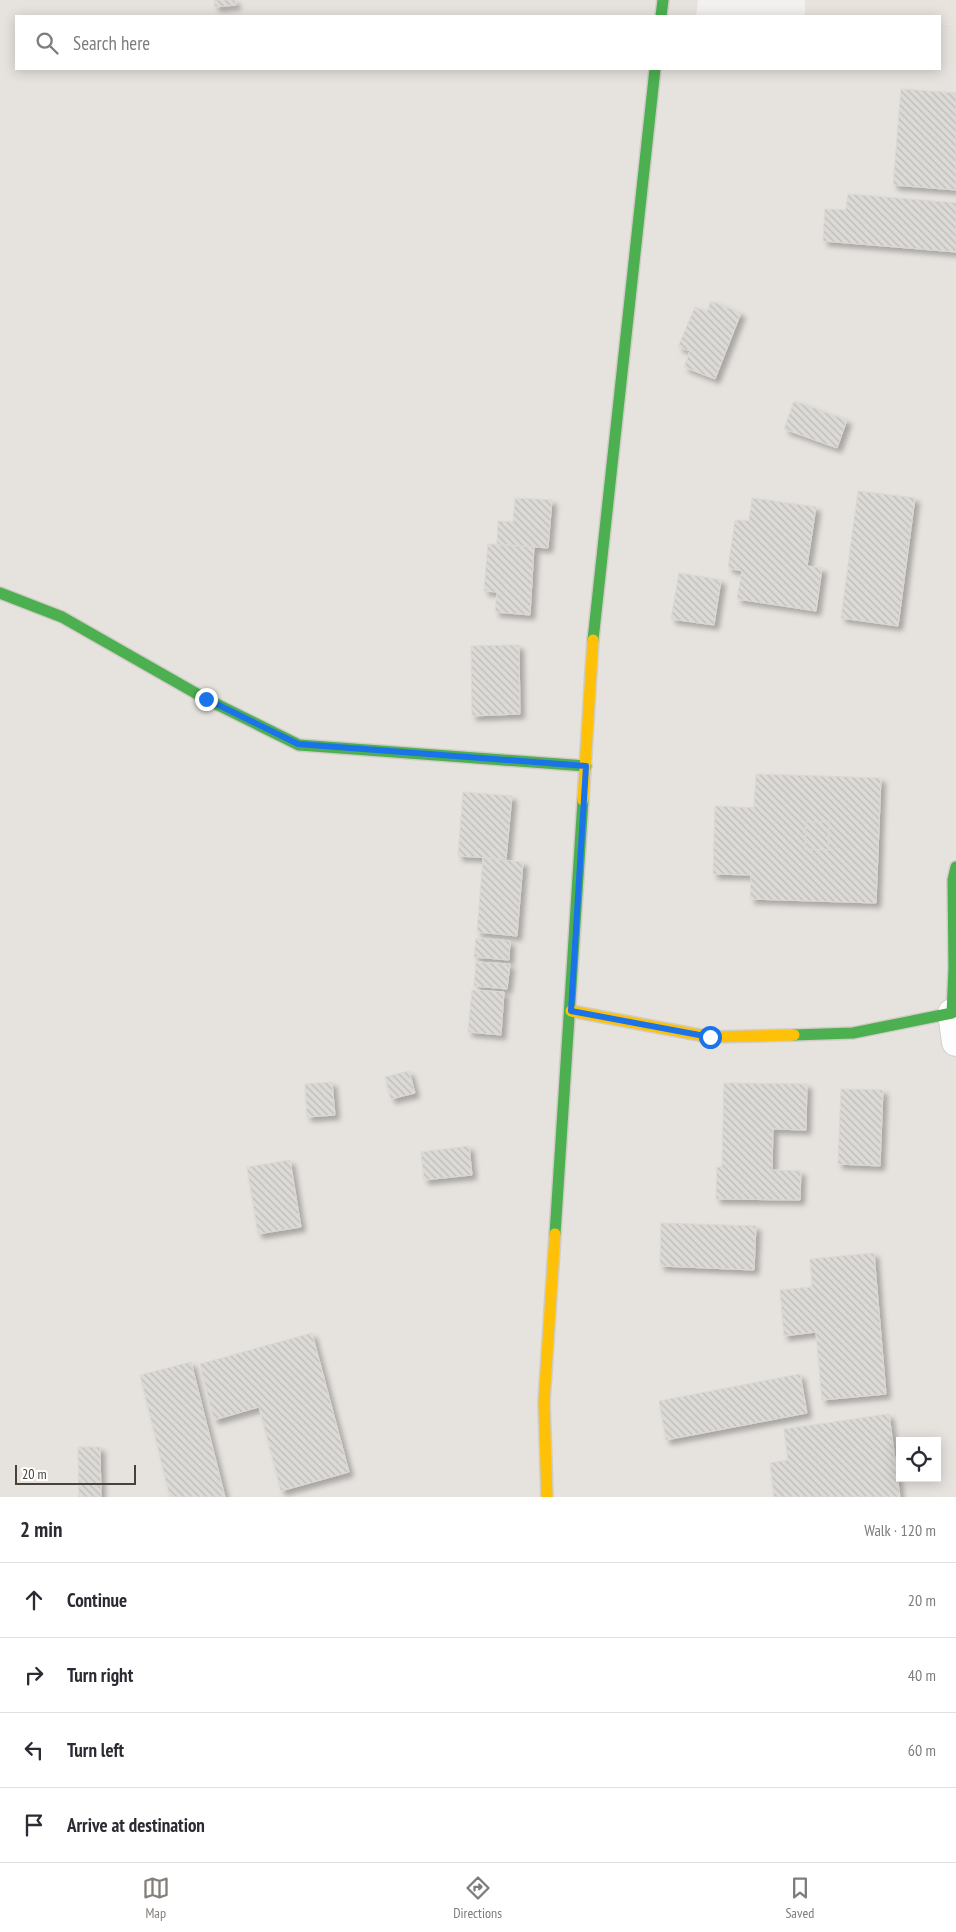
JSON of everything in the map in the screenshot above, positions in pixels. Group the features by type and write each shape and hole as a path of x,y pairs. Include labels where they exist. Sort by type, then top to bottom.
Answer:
{"street":[{"path":"661,15 663,0"},
{"path":"547,1497 544,1402 571,1011 594,629 655,70"},
{"path":"0,593 62,617 206,699 298,744 586,766"},
{"path":"956,867 953,880 954,968 952,1013 956,1042"},
{"path":"571,1011 710,1037 853,1033 952,1013"}],"shaded area":[{"path":"0,0 698,0 696,15 15,15 15,70 941,70 941,24 956,25 956,1497 0,1497"},
{"path":"805,0 956,0 956,25 941,24 941,15 805,15"}],"building":[{"path":"214,0 235,0 236,5 215,7"},
{"path":"901,89 956,93 956,190 893,185"},
{"path":"848,194 956,203 956,252 823,241 825,209 846,210"},
{"path":"711,301 741,313 715,379 684,367 690,351 678,347 695,307 707,312"},
{"path":"794,401 847,420 837,448 784,429"},
{"path":"858,491 915,498 898,626 841,618"},
{"path":"515,498 552,500 548,548 497,544 498,521 513,522"},
{"path":"752,498 816,507 807,566 822,568 816,611 737,599 742,571 728,568 735,520 749,521"},
{"path":"488,544 534,547 530,615 495,612 497,592 484,591"},
{"path":"679,573 721,580 714,625 671,619"},
{"path":"519,645 520,714 472,716 471,646"},
{"path":"756,774 881,778 876,903 750,899 751,875 713,874 715,806 754,808","holes":["806,822 829,822 828,850 805,849"]},
{"path":"463,792 512,796 506,859 458,856"},
{"path":"806,822 829,822 828,850 805,849"},
{"path":"483,858 523,862 517,936 477,932"},
{"path":"476,938 510,941 509,960 474,957"},
{"path":"476,962 510,964 507,989 474,986"},
{"path":"472,990 504,992 501,1035 468,1032"},
{"path":"409,1071 415,1093 391,1099 385,1077"},
{"path":"332,1082 335,1115 307,1117 305,1084"},
{"path":"724,1083 807,1084 806,1130 773,1129 772,1170 801,1171 800,1200 716,1199 717,1167 722,1167"},
{"path":"841,1089 883,1090 880,1166 838,1164"},
{"path":"469,1146 472,1175 424,1180 421,1152"},
{"path":"290,1160 301,1227 258,1234 247,1167"},
{"path":"661,1223 756,1226 754,1270 660,1266"},
{"path":"874,1253 886,1394 822,1400 816,1332 784,1336 780,1290 812,1287 810,1259"},
{"path":"312,1333 349,1472 281,1491 259,1407 214,1420 200,1364"},
{"path":"191,1362 225,1497 170,1497 140,1375"},
{"path":"800,1374 807,1413 666,1440 659,1401"},
{"path":"889,1414 896,1467 896,1482 898,1482 900,1497 774,1497 770,1463 788,1460 784,1429"},
{"path":"78,1447 100,1447 101,1497 79,1497"}],"traffic: fast":[{"path":"661,15 663,0"},
{"path":"593,640 655,70"},
{"path":"0,593 62,617 206,699 299,745 586,766"},
{"path":"555,1234 583,800"},
{"path":"794,1035 853,1033 952,1013 954,968 953,880 956,867"}],"traffic: slow":[{"path":"583,800 593,640"},
{"path":"571,1011 710,1037 794,1035"},
{"path":"547,1497 544,1402 555,1234"}],"route":[{"path":"206,699 298,744 586,766 571,1011 710,1037"}]}
